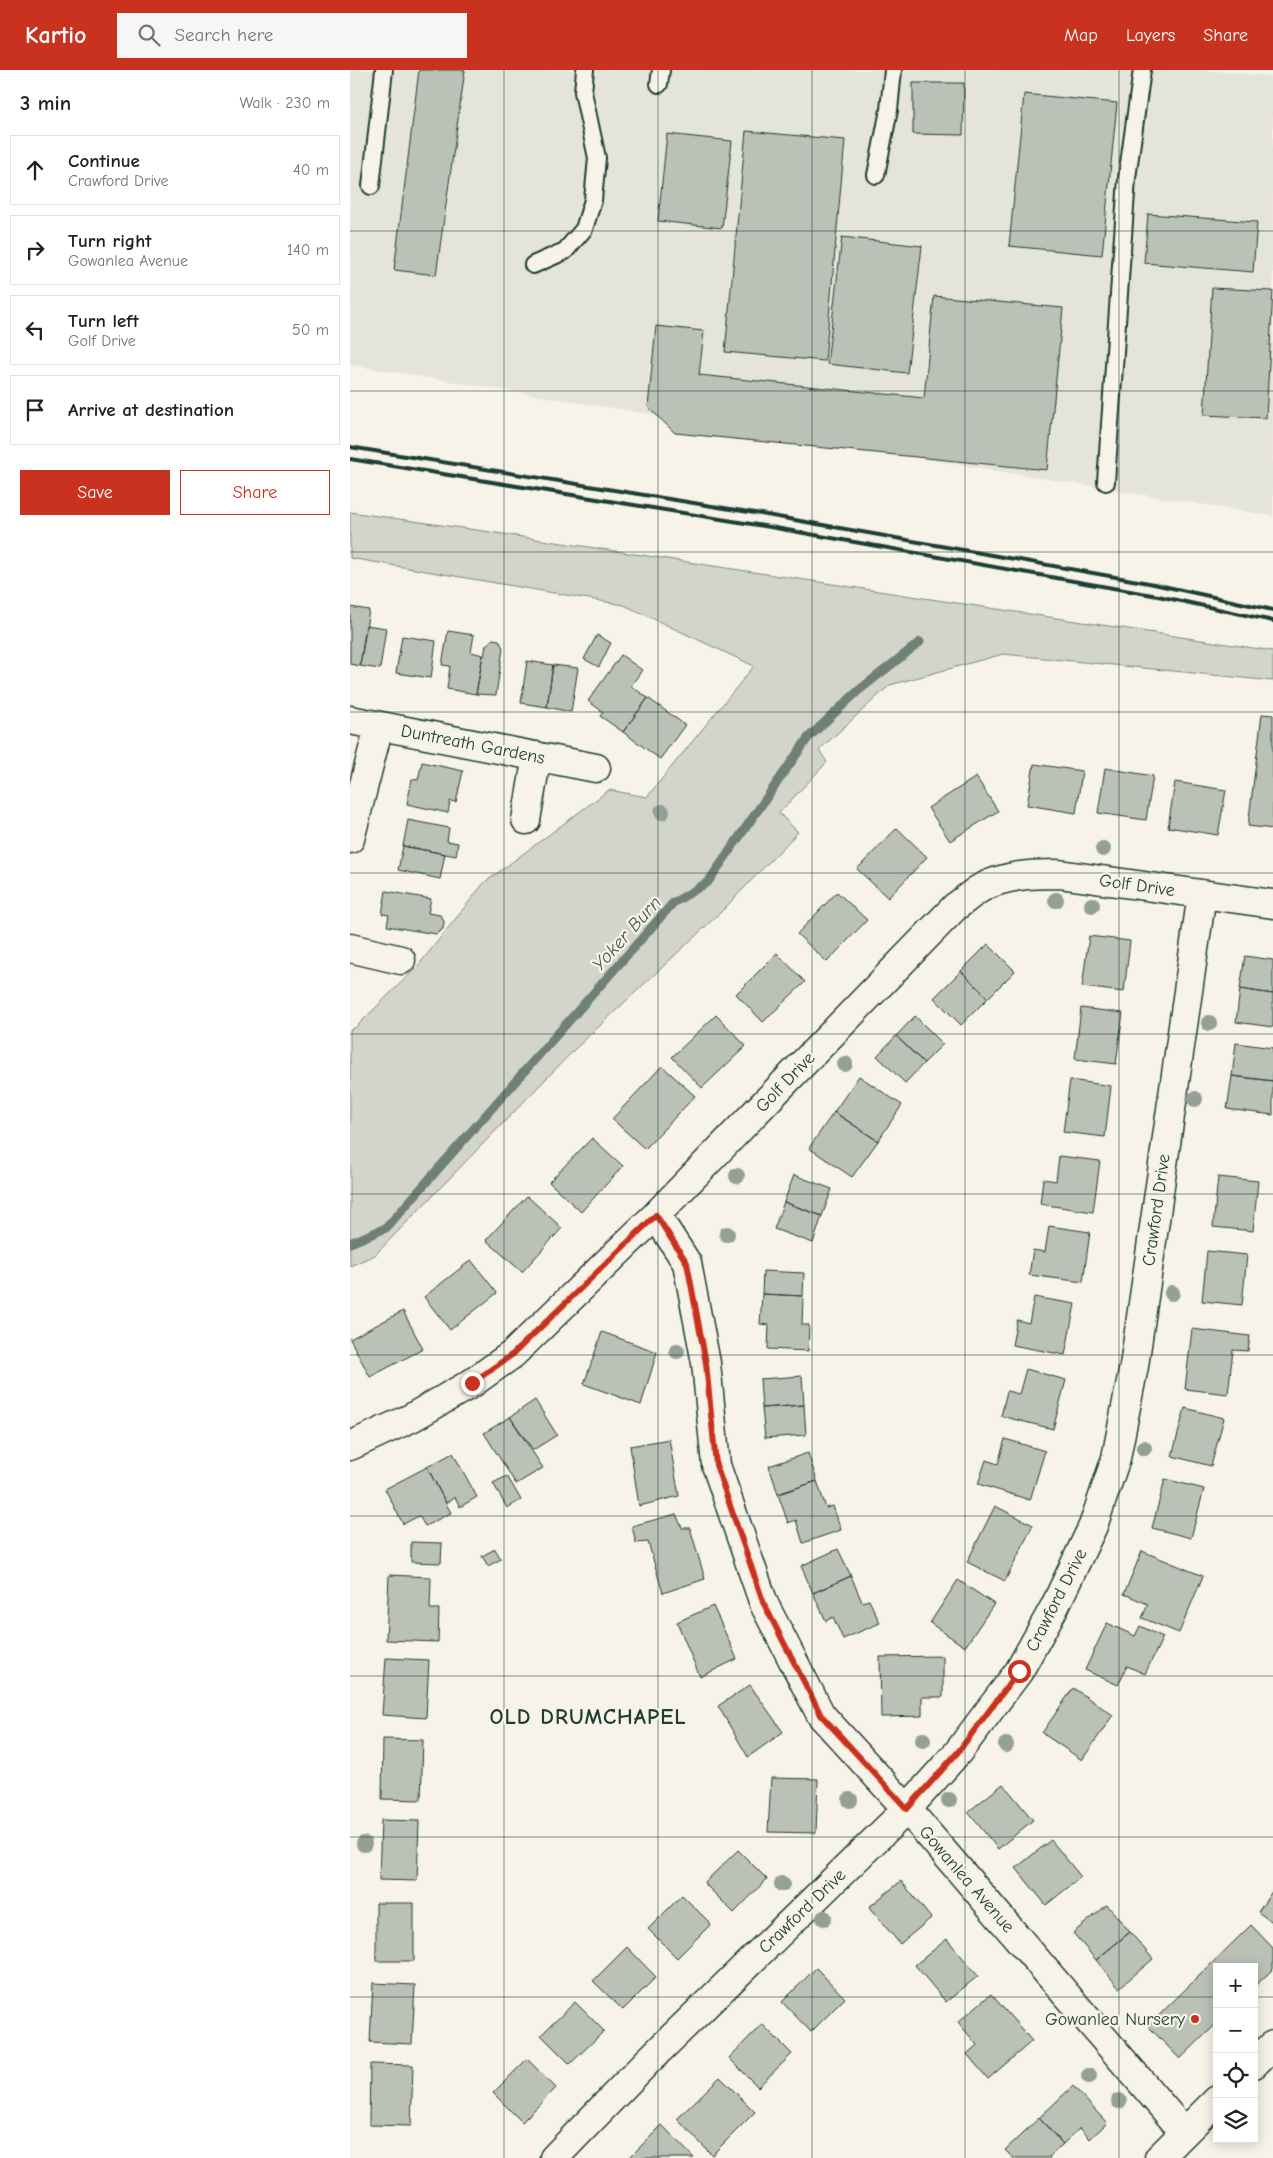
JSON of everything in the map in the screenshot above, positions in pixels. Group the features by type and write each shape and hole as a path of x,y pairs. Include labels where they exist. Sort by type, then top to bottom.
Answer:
{"street":[{"name":"Duntreath Gardens","path":"350,720 596,768"},
{"path":"350,839 379,726"},
{"path":"526,820 537,756"},
{"name":"Golf Drive","path":"350,1446 420,1413 472,1383 513,1354 656,1215 955,907 981,888 1009,878 1028,874 1058,874 1273,904"},
{"name":"Crawford Drive","path":"554,2158 648,2061 907,1809 958,1752 1019,1671 1055,1606 1093,1526 1116,1458 1134,1366 1202,894"},
{"path":"350,948 400,960"},
{"name":"Gowanlea Avenue","path":"656,1215 687,1263 706,1363 716,1465 764,1604 821,1715 907,1809 1184,2132"},
{"path":"1258,2060 1273,2045"},
{"path":"1159,2158 1213,2104"}],"lane":[{"path":"371,186 384,70"},
{"path":"533,265 566,251 584,229 593,200 597,158 583,92 585,70"},
{"path":"876,175 889,110 893,70"},
{"path":"1106,482 1127,178 1142,70"}],"shaded area":[{"path":"350,70 1205,70 1270,76 1273,84 1273,516 350,365"},
{"path":"350,512 1273,651 1273,681 1003,654 890,685 819,750 827,762 779,813 798,832 721,912 575,1049 375,1255 350,1266 350,1030 356,1027 417,967 484,883 609,790 647,797 754,666 624,605 350,558"}],"building":[{"path":"419,70 465,70 436,275 394,270"},
{"path":"913,83 964,83 963,135 913,134"},
{"path":"1024,94 1117,103 1102,255 1009,246"},
{"path":"746,131 845,140 825,361 725,352"},
{"path":"667,134 732,141 722,228 658,221"},
{"path":"1148,214 1257,222 1253,272 1144,263"},
{"path":"842,237 922,246 907,373 827,364"},
{"path":"1212,288 1273,291 1266,418 1204,415"},
{"path":"934,296 1063,308 1047,470 675,433 648,407 656,326 704,331 699,375 924,398"},
{"path":"350,607 369,610 360,666 350,664"},
{"path":"366,625 386,628 380,669 360,666"},
{"path":"448,631 474,635 471,652 483,655 476,694 447,689 450,666 442,665"},
{"path":"597,635 611,643 599,667 584,659"},
{"path":"402,636 436,641 431,678 396,673"},
{"path":"493,639 499,640 503,648 496,695 476,694 486,645"},
{"path":"621,655 642,670 631,686 648,698 623,732 600,716 603,712 588,701"},
{"path":"527,661 553,665 547,707 521,703"},
{"path":"553,665 578,668 571,712 547,707"},
{"path":"648,698 685,725 660,759 623,732"},
{"path":"1262,714 1273,715 1273,829 1248,826"},
{"path":"422,762 463,771 456,802 450,801 448,813 407,804 412,779 418,780"},
{"path":"1034,764 1082,771 1076,813 1027,805"},
{"path":"1105,768 1153,776 1146,820 1098,813"},
{"path":"976,777 998,811 950,841 928,808"},
{"path":"1175,782 1226,790 1218,835 1168,827"},
{"path":"408,820 449,828 447,841 458,843 456,856 403,846"},
{"path":"897,828 927,857 888,898 857,869"},
{"path":"403,846 445,854 440,879 398,870"},
{"path":"386,891 431,899 428,913 440,915 444,921 443,929 436,934 387,926 389,915 382,914"},
{"path":"837,892 867,920 827,962 797,934"},
{"path":"1089,936 1130,941 1124,992 1082,987"},
{"path":"988,944 1015,971 988,998 961,971"},
{"path":"777,953 805,982 763,1022 736,994"},
{"path":"1245,956 1273,960 1273,994 1240,989"},
{"path":"961,971 988,998 961,1025 934,998"},
{"path":"1240,989 1273,994 1273,1027 1236,1022"},
{"path":"1081,1008 1123,1013 1116,1064 1075,1059"},
{"path":"716,1015 746,1046 702,1088 672,1057"},
{"path":"915,1016 943,1044 924,1063 896,1036"},
{"path":"896,1036 924,1063 905,1083 877,1056"},
{"path":"1236,1043 1273,1048 1273,1081 1232,1076"},
{"path":"662,1066 695,1096 645,1149 612,1119"},
{"path":"859,1076 902,1105 878,1141 834,1112"},
{"path":"1232,1076 1273,1081 1273,1115 1227,1109"},
{"path":"1070,1080 1111,1086 1105,1137 1063,1132"},
{"path":"834,1112 878,1141 852,1177 809,1148"},
{"path":"592,1138 623,1166 581,1212 549,1182"},
{"path":"1059,1156 1100,1161 1093,1212 1040,1204 1043,1179 1056,1181"},
{"path":"794,1175 832,1189 822,1216 784,1202"},
{"path":"1218,1177 1258,1181 1253,1231 1213,1227"},
{"path":"527,1196 562,1228 522,1272 486,1240"},
{"path":"784,1202 822,1216 813,1243 774,1229"},
{"path":"1049,1226 1090,1232 1083,1282 1029,1275 1033,1250 1045,1252"},
{"path":"1207,1251 1247,1255 1242,1305 1202,1301"},
{"path":"471,1260 497,1293 450,1330 424,1297"},
{"path":"763,1271 804,1273 803,1296 762,1294"},
{"path":"762,1294 803,1296 802,1325 809,1325 808,1351 768,1349 769,1325 760,1324"},
{"path":"1034,1297 1075,1304 1065,1355 1012,1345 1017,1320 1029,1323"},
{"path":"403,1311 423,1349 370,1377 350,1339"},
{"path":"1192,1329 1250,1336 1248,1351 1233,1350 1228,1394 1185,1389"},
{"path":"602,1332 657,1352 641,1405 584,1384"},
{"path":"1026,1369 1066,1380 1053,1429 1001,1416 1007,1391 1019,1394"},
{"path":"802,1376 804,1405 762,1408 760,1379"},
{"path":"535,1400 557,1435 533,1450 510,1417"},
{"path":"804,1405 806,1435 765,1438 762,1408"},
{"path":"1185,1408 1224,1418 1211,1466 1172,1456"},
{"path":"510,1417 543,1468 516,1484 484,1433"},
{"path":"669,1439 679,1496 639,1506 630,1446"},
{"path":"1005,1439 1045,1451 1030,1500 978,1484 986,1460 998,1464"},
{"path":"453,1453 477,1497 460,1507 455,1497 446,1503 427,1467"},
{"path":"808,1453 817,1481 778,1494 769,1466"},
{"path":"427,1467 451,1513 425,1526 419,1516 403,1524 385,1489"},
{"path":"507,1476 521,1500 507,1508 493,1483"},
{"path":"1165,1479 1204,1489 1191,1538 1152,1528"},
{"path":"817,1481 826,1508 833,1506 841,1530 803,1543 796,1520 788,1523 778,1494"},
{"path":"995,1506 1033,1525 1005,1581 967,1562"},
{"path":"676,1514 682,1528 690,1528 705,1579 663,1593 648,1542 636,1543 632,1526"},
{"path":"411,1542 442,1543 441,1563 411,1562"},
{"path":"495,1549 501,1559 488,1566 482,1556"},
{"path":"838,1549 851,1576 813,1593 801,1566"},
{"path":"1142,1551 1203,1576 1179,1633 1142,1618 1148,1604 1124,1594"},
{"path":"389,1575 431,1577 430,1609 439,1609 438,1642 386,1640"},
{"path":"851,1576 862,1602 869,1600 880,1623 843,1639 833,1617 826,1621 813,1593"},
{"path":"958,1580 994,1604 965,1647 930,1623"},
{"path":"713,1606 737,1659 700,1677 677,1622"},
{"path":"1107,1623 1135,1636 1140,1626 1163,1637 1145,1674 1127,1666 1118,1685 1085,1670"},
{"path":"943,1656 943,1697 922,1697 922,1716 881,1717 880,1657"},
{"path":"386,1658 429,1660 426,1718 382,1715"},
{"path":"750,1685 783,1732 748,1757 718,1706"},
{"path":"1073,1688 1113,1715 1082,1760 1042,1733"},
{"path":"383,1739 423,1740 421,1800 382,1799"},
{"path":"771,1778 818,1779 816,1833 768,1832"},
{"path":"1003,1784 1033,1820 998,1849 968,1812"},
{"path":"381,1820 419,1821 417,1881 379,1880"},
{"path":"1051,1840 1081,1877 1046,1905 1016,1868"},
{"path":"738,1850 767,1879 734,1913 704,1883"},
{"path":"901,1881 931,1918 900,1944 869,1907"},
{"path":"1273,1890 1273,1923 1258,1912"},
{"path":"682,1895 711,1924 677,1958 648,1929"},
{"path":"376,1903 414,1903 414,1961 376,1961"},
{"path":"1107,1905 1130,1932 1096,1960 1073,1933"},
{"path":"1251,1925 1273,1948 1273,1969 1258,1983 1258,1963 1213,1963 1213,2027 1180,2059 1148,2026"},
{"path":"1130,1932 1153,1959 1119,1988 1096,1960"},
{"path":"947,1939 978,1976 946,2002 915,1965"},
{"path":"627,1947 656,1977 623,2010 593,1981"},
{"path":"816,1968 845,1998 811,2032 782,2002"},
{"path":"373,1983 415,1985 412,2044 370,2042"},
{"path":"991,1994 1032,2041 988,2079 967,2054 977,2045 958,2022"},
{"path":"575,2002 604,2031 570,2064 541,2035"},
{"path":"762,2024 792,2054 758,2087 729,2058"},
{"path":"527,2059 556,2088 522,2122 493,2093"},
{"path":"370,2064 413,2065 411,2126 369,2125"},
{"path":"720,2077 755,2112 712,2155 677,2119"},
{"path":"1073,2086 1107,2123 1090,2139 1080,2128 1063,2144 1039,2118"},
{"path":"1039,2118 1063,2144 1050,2158 1013,2158 1005,2150"},
{"path":"662,2125 694,2158 629,2158"}],"waterway":[{"name":"Yoker Burn","path":"350,1243 386,1228 673,903 708,882 808,738 858,691 920,642"}],"railway":[{"path":"350,447 761,514 1149,583 1273,610"},
{"path":"350,459 770,527 1158,596 1273,621"}],"place":[{"name":"Gowanlea Nursery","path":"1195,2019"}],"district":[{"name":"OLD DRUMCHAPEL","path":"588,1716"}],"route":[{"path":"472,1383 513,1354 656,1215 687,1263 706,1363 716,1465 764,1604 821,1715 907,1809 958,1752 1019,1671"}]}
